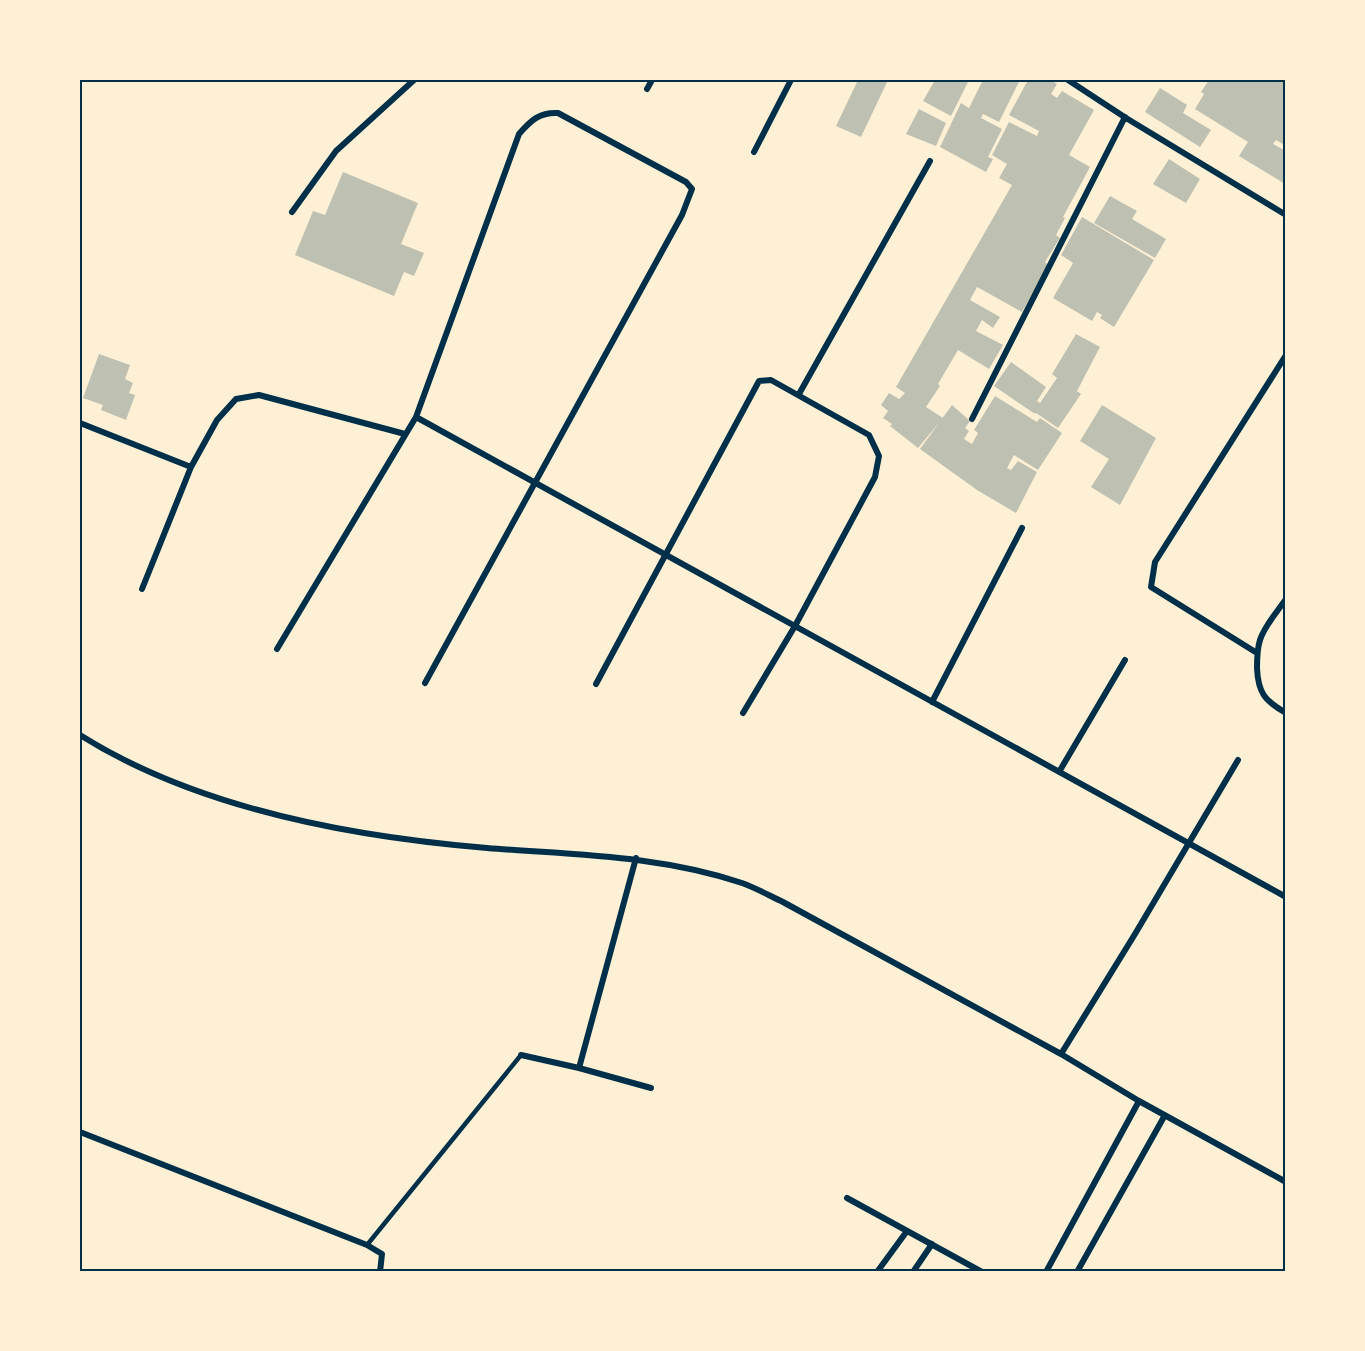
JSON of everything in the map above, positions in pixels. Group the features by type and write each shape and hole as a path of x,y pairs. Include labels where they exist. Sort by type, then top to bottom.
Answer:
{"street":[{"path":"292,212 336,151 414,80"},
{"path":"647,89 652,80"},
{"path":"754,152 791,80"},
{"path":"1068,80 1286,215"},
{"path":"277,649 416,417 519,134 534,118 545,113 558,113 686,182 692,189 682,215 425,683"},
{"path":"972,419 1125,117"},
{"path":"799,394 930,161"},
{"path":"1257,653 1151,587 1155,562 1286,355"},
{"path":"596,684 759,381 771,380 869,435 879,456 875,477 795,626 743,713"},
{"path":"142,589 191,467 217,420 236,399 259,395 405,434"},
{"path":"416,417 1286,897"},
{"path":"80,423 191,467"},
{"path":"932,702 1022,528"},
{"path":"1286,599 1261,638 1257,653 1257,682 1271,704 1286,713"},
{"path":"1059,772 1125,660"},
{"path":"80,735 149,771 210,796 330,826 407,839 486,848 636,858 743,884 783,902 1061,1054 1139,1101 1286,1182"},
{"path":"1061,1054 1238,760"},
{"path":"579,1068 636,858"},
{"path":"521,1055 651,1088"},
{"path":"1046,1272 1139,1101"},
{"path":"1077,1272 1165,1115"},
{"path":"80,1132 367,1245 382,1254 380,1272"},
{"path":"847,1198 982,1272"},
{"path":"877,1272 907,1231"},
{"path":"913,1272 932,1244"}],"lane":[{"path":"367,1245 521,1055"}],"building":[{"path":"858,80 888,80 861,137 836,126"},
{"path":"935,80 969,80 951,116 923,101"},
{"path":"983,80 1020,80 999,122 983,114 981,118 1002,129 988,157 993,159 986,172 940,147 961,103 969,108"},
{"path":"1028,80 1050,80 1057,84 1051,94 1057,98 1062,91 1094,110 1069,155 1090,167 1063,217 1065,218 1056,235 1060,238 1045,262 1048,265 1022,312 977,287 970,300 1000,317 993,328 982,320 976,331 1003,345 989,369 958,350 938,384 940,386 926,407 943,418 918,448 883,418 888,411 881,405 889,393 899,399 905,393 896,387 1012,185 999,178 1007,164 992,155 1009,122 1037,136 1039,131 1009,115"},
{"path":"1209,80 1286,80 1286,146 1276,140 1273,144 1286,151 1285,184 1239,156 1248,142 1195,109 1204,94 1201,92"},
{"path":"1160,88 1187,105 1183,113 1211,130 1200,147 1145,112"},
{"path":"919,109 946,123 936,146 906,134"},
{"path":"1169,159 1200,179 1186,203 1153,184"},
{"path":"343,172 418,203 401,244 424,253 414,276 404,272 394,296 295,255 313,211 325,215"},
{"path":"1110,196 1137,211 1132,219 1166,239 1155,258 1094,223"},
{"path":"1082,217 1154,260 1114,327 1100,318 1102,315 1097,312 1092,321 1053,298 1073,263 1061,255"},
{"path":"1076,334 1100,347 1077,391 1081,394 1058,428 994,386 1011,362 1046,387 1037,401 1040,403 1057,378 1052,374"},
{"path":"99,354 130,365 125,379 133,383 129,393 135,395 126,420 101,410 103,405 83,398"},
{"path":"995,396 1037,422 1040,418 1062,433 1038,470 1014,455 1007,468 1011,470 1018,461 1037,472 1016,513 977,490 920,449 952,405 970,421 965,428 969,431 964,439 972,444 978,433 974,430"},
{"path":"1102,405 1156,438 1120,505 1091,487 1109,459 1080,441"}]}
